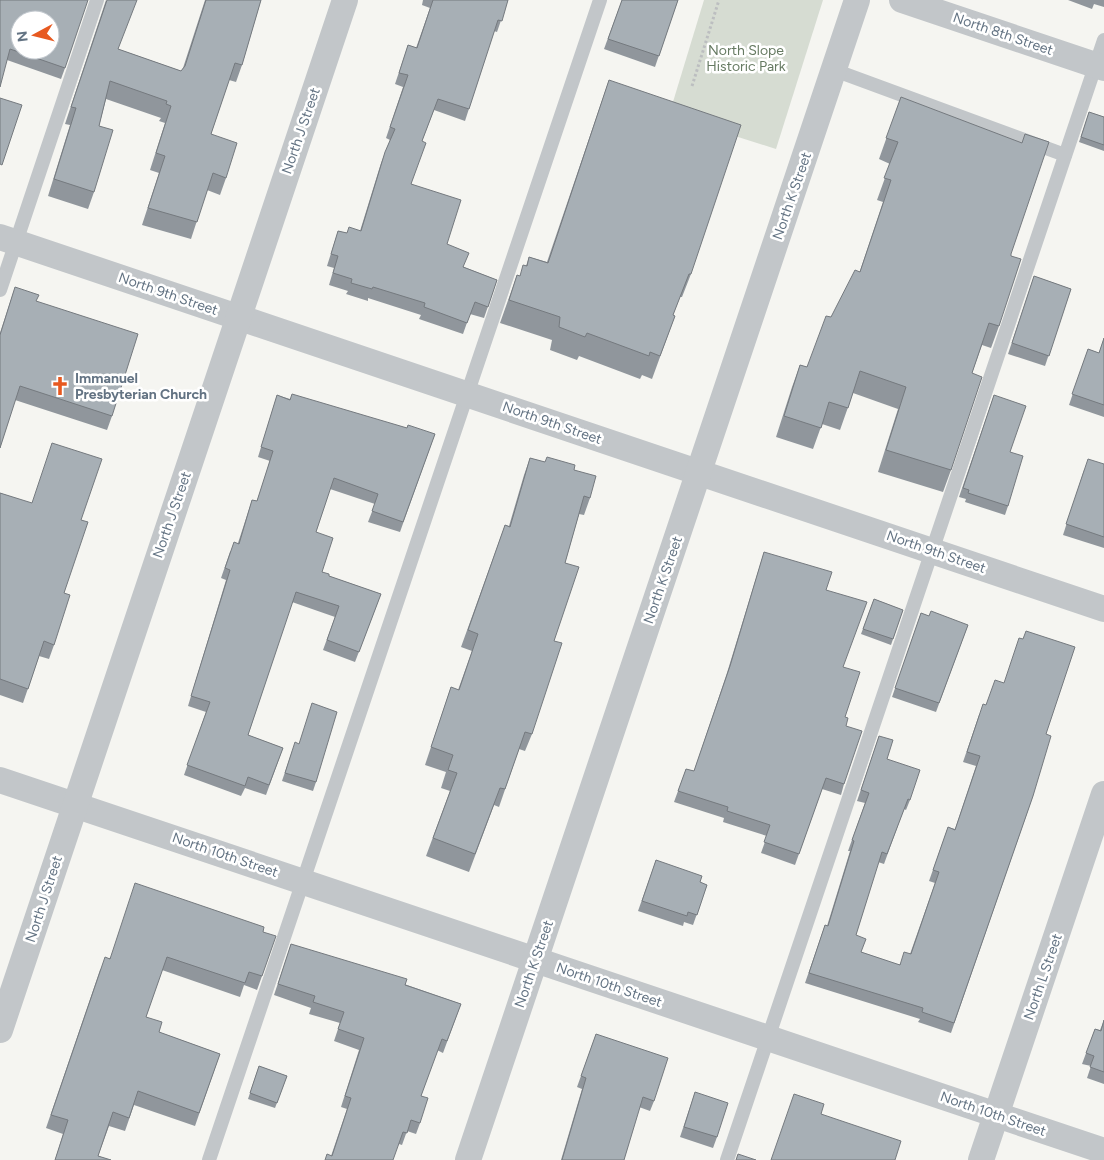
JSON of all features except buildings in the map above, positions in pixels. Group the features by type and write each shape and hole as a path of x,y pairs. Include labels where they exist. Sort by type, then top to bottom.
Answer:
{"street":[{"name":"North J Street","path":"0,1030 345,0"},
{"name":"North K Street","path":"468,1160 857,0"},
{"name":"North 8th Street","path":"902,0 1100,66"},
{"name":"North 9th Street","path":"8,240 1104,609"},
{"name":"North 10th Street","path":"0,780 1104,1151"},
{"name":"North L Street","path":"981,1160 1104,794"}],"lane":[{"path":"0,290 8,240 97,0"},
{"path":"209,1160 600,0"},
{"path":"727,1160 1065,156 1100,66 1104,40"},
{"path":"834,70 1065,156"}],"path":[{"path":"692,86 719,0"}],"green space":[{"name":"North Slope Historic Park","path":"704,0 823,0 776,149 669,115"}],"place":[{"name":"Immanuel Presbyterian Church","path":"60,386"}]}
